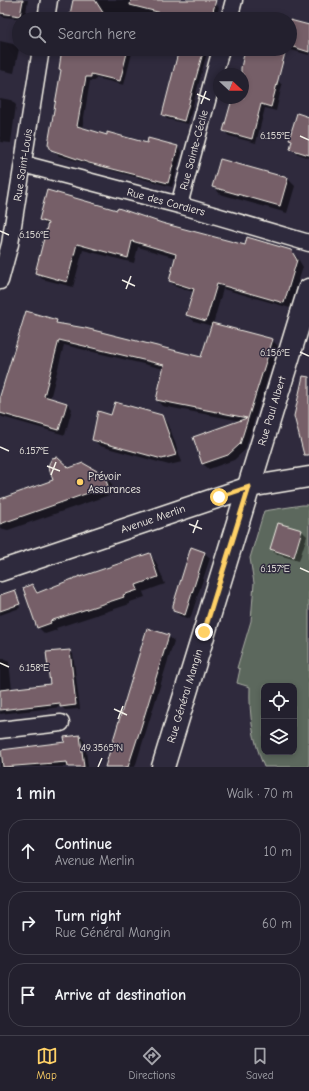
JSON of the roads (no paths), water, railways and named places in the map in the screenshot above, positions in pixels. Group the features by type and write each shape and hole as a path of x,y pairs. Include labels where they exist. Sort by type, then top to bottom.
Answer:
{"main road":[{"name":"Rue Paul Albert","path":"249,487 309,290"},
{"name":"Rue Général Mangin","path":"162,767 249,487"}],"street":[{"path":"47,12 49,0"},
{"path":"230,12 234,0"},
{"name":"Rue Saint-Louis","path":"0,281 5,242 23,164 40,56"},
{"name":"Rue Sainte-Cécile","path":"179,205 219,56"},
{"name":"Rue des Cordiers","path":"23,164 179,205 309,243"},
{"name":"Avenue Merlin","path":"0,571 249,487 309,477"},
{"path":"0,730 61,723"}],"place":[{"name":"Prévoir Assurances","path":"80,482"}]}
